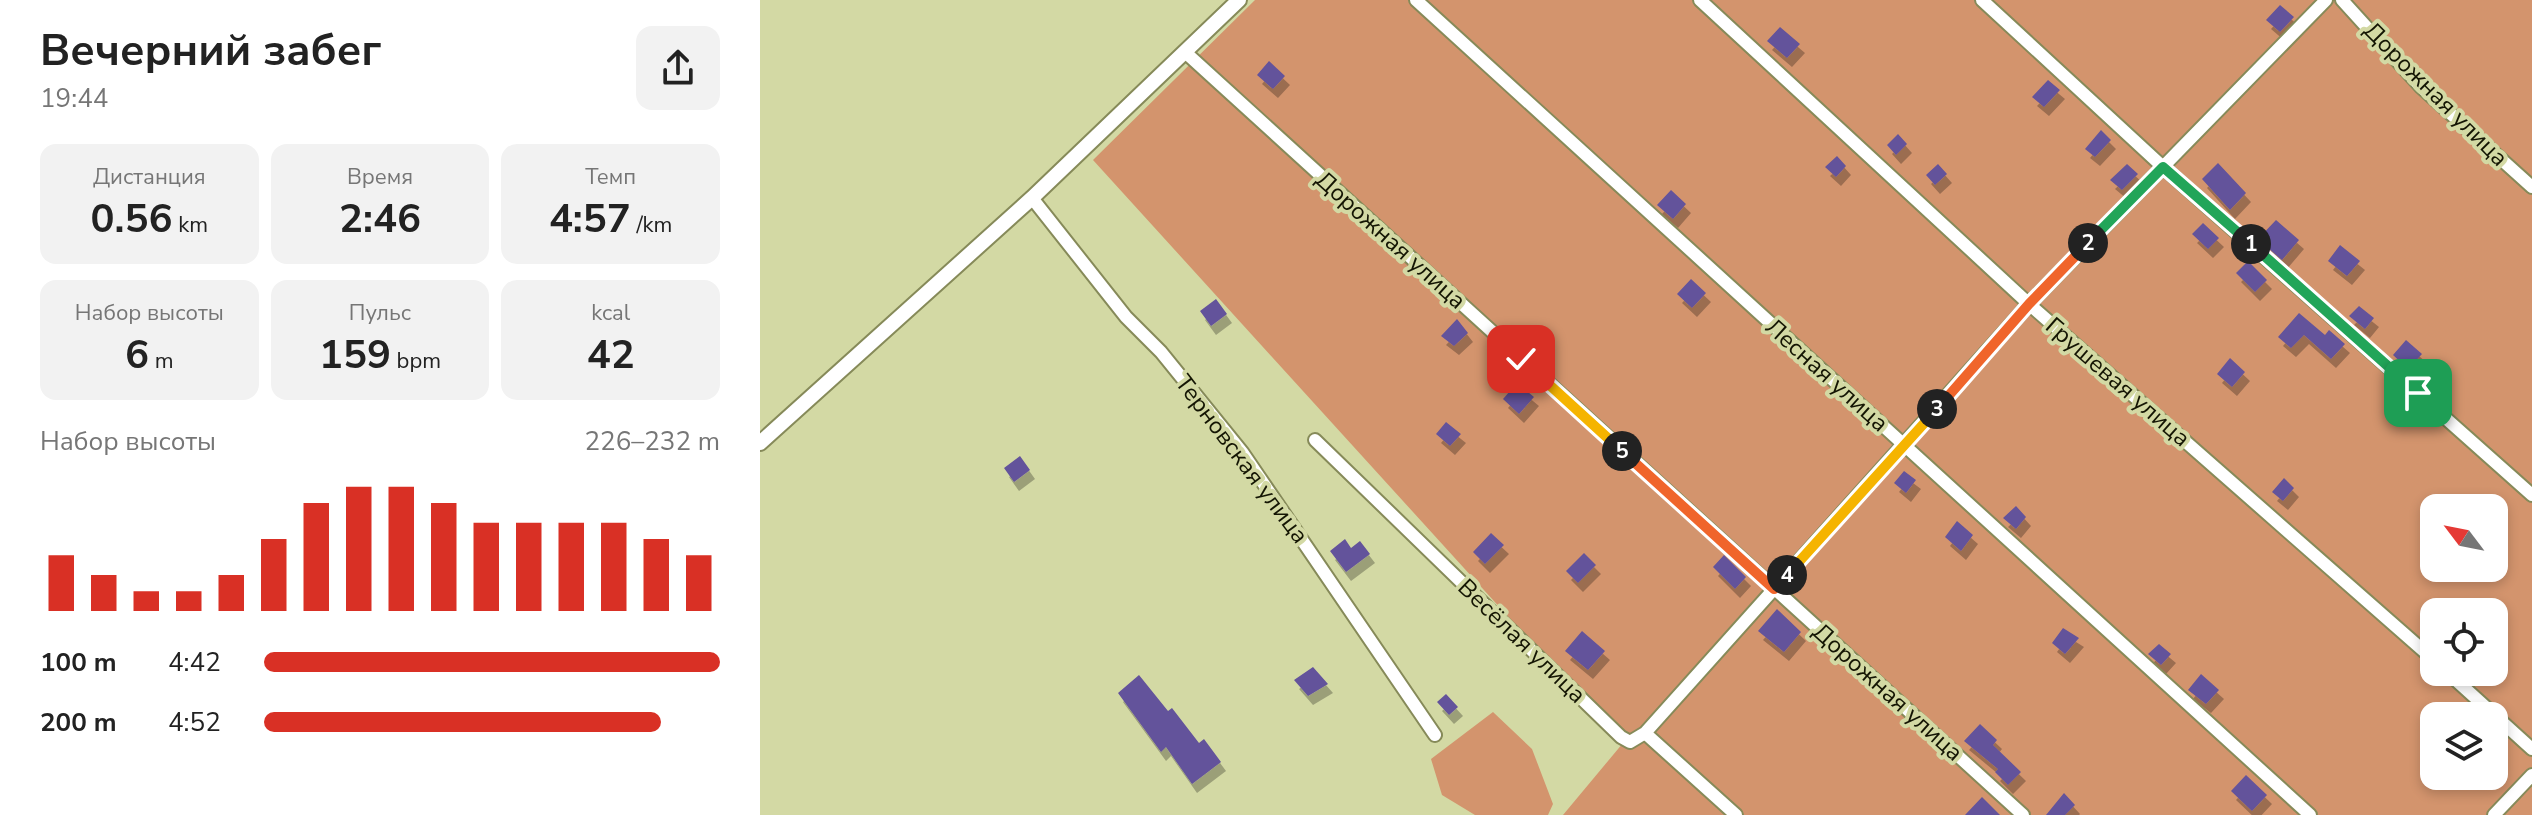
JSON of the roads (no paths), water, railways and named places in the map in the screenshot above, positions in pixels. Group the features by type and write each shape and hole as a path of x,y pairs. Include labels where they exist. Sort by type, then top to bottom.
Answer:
{"street":[{"path":"760,443 1032,198 1239,0"},
{"name":"Лесная улица","path":"1416,0 2310,815"},
{"name":"Грушевая улица","path":"1700,0 2029,304 2420,648"},
{"path":"1982,0 2163,167 2532,495"},
{"path":"1736,815 1645,733 2029,304 2326,0"},
{"name":"Дорожная улица","path":"2347,2 2420,86 2532,187"},
{"name":"Дорожная улица","path":"1185,52 2023,815"},
{"name":"Терновская улица","path":"1032,198 1126,317 1161,352 1242,452 1435,735"},
{"name":"Весёлая улица","path":"1315,440 1621,737 1630,742 1645,733"},
{"path":"2462,686 2532,749"},
{"path":"2494,815 2532,775"}]}
